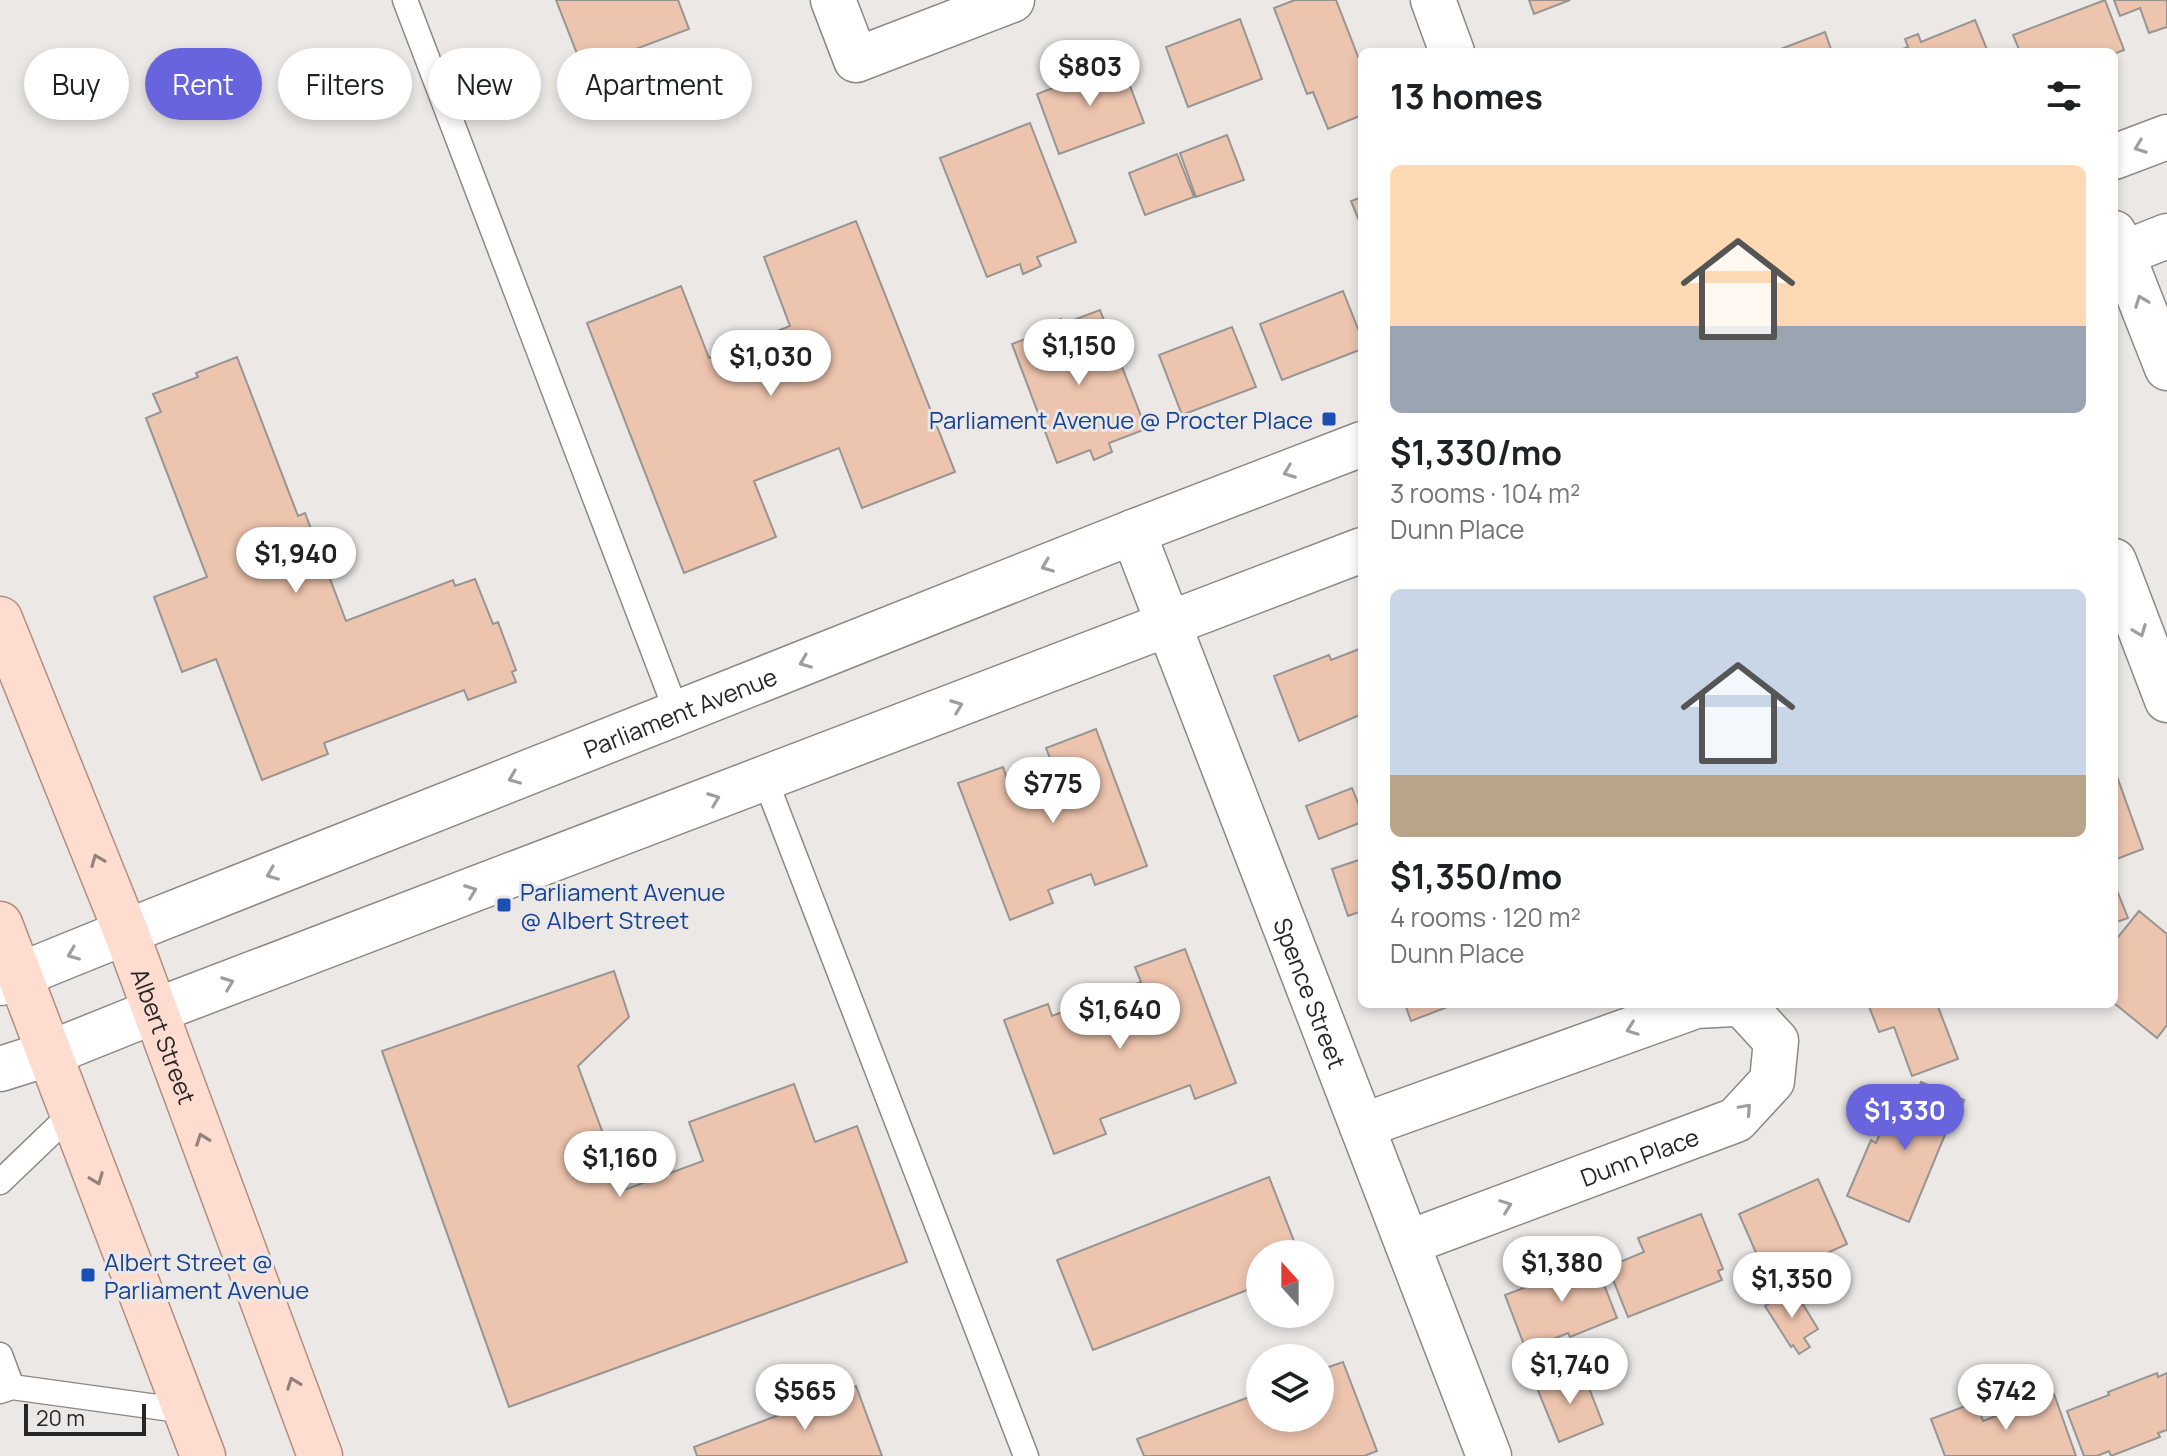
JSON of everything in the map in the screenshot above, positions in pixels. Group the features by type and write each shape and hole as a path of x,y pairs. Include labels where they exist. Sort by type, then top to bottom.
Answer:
{"main road":[{"name":"Albert Street","path":"0,619 126,932 320,1456"},
{"path":"0,924 10,979 48,1054 203,1456"}],"street":[{"path":"833,0 856,60 1012,0"},
{"path":"1433,0 1451,48"},
{"path":"2118,155 2167,137"},
{"path":"2118,248 2167,236"},
{"path":"2118,250 2167,368"},
{"name":"Parliament Avenue","path":"10,979 1358,446"},
{"name":"Spence Street","path":"1133,532 1489,1456"},
{"path":"0,1069 48,1054 1358,552"},
{"path":"2118,571 2167,700"},
{"path":"1362,1126 1690,1008"},
{"name":"Dunn Place","path":"1407,1243 1736,1120 1772,1081 1776,1041 1746,1008"}],"lane":[{"path":"405,0 677,713"},
{"path":"765,779 1026,1456"},
{"path":"0,1182 71,1114"},
{"path":"0,1355 6,1389 186,1411"}],"building":[{"path":"556,0 678,0 689,29 639,48 575,48"},
{"path":"1295,0 1336,0 1358,57 1358,117 1328,129 1313,92 1307,94 1274,8"},
{"path":"1529,0 1570,0 1534,14"},
{"path":"2105,0 2124,50 2118,52 2118,48 2018,48 2013,35"},
{"path":"2114,0 2167,0 2167,27 2149,33 2140,8 2120,16"},
{"path":"1240,19 1262,79 1188,107 1166,47"},
{"path":"1975,20 1986,48 1905,48 1908,47 1905,39 1918,34 1921,42"},
{"path":"1825,32 1831,48 1783,48"},
{"path":"1121,62 1144,123 1059,154 1037,94"},
{"path":"1030,123 1076,242 1037,257 1041,266 1023,274 1020,264 987,277 940,158"},
{"path":"1227,135 1244,180 1196,197 1180,153"},
{"path":"1177,154 1194,197 1145,215 1129,173"},
{"path":"1358,198 1358,218 1351,201"},
{"path":"856,221 955,472 862,508 839,448 754,481 776,537 684,573 587,323 681,286 709,358 790,326 764,257"},
{"path":"1343,291 1358,329 1358,351 1282,380 1260,324"},
{"path":"1100,310 1146,429 1109,443 1112,452 1094,460 1090,450 1057,463 1012,344 1045,332 1043,326 1061,319 1063,324"},
{"path":"1232,327 1256,387 1182,415 1159,355"},
{"path":"237,357 298,516 305,513 346,621 453,580 455,586 475,579 493,624 498,622 516,670 512,672 516,682 468,700 464,690 324,743 328,754 262,780 216,659 182,672 154,597 207,577 146,418 161,412 153,394 198,377 196,373"},
{"path":"1358,650 1358,716 1299,741 1274,676 1329,655 1331,660"},
{"path":"1096,729 1147,866 1095,885 1091,874 1048,890 1053,903 1010,920 958,783 1003,767 1007,779 1052,763 1046,748"},
{"path":"2118,779 2143,849 2118,858"},
{"path":"1352,788 1358,803 1358,824 1319,839 1306,806"},
{"path":"1358,860 1358,912 1348,916 1332,869"},
{"path":"2118,893 2128,918 2118,922"},
{"path":"2139,911 2167,934 2167,1025 2157,1038 2118,1006 2118,937"},
{"path":"1185,949 1236,1083 1195,1099 1190,1085 1100,1119 1106,1134 1054,1154 1004,1020 1048,1004 1052,1016 1141,982 1135,967"},
{"path":"614,971 629,1017 578,1066 624,1190 703,1161 689,1122 794,1084 815,1142 857,1126 907,1262 509,1407 382,1051"},
{"path":"1406,1008 1445,1008 1411,1021"},
{"path":"1870,1008 1939,1008 1958,1059 1912,1076 1894,1027 1879,1032"},
{"path":"1921,1082 1964,1100 1953,1127 1949,1125 1909,1222 1847,1196 1871,1140 1876,1143 1895,1097 1911,1104"},
{"path":"1269,1177 1294,1240 1246,1240 1246,1290 1093,1350 1057,1260"},
{"path":"1818,1179 1847,1244 1768,1280 1739,1214"},
{"path":"1701,1214 1723,1269 1718,1271 1722,1280 1628,1317 1608,1267 1644,1252 1638,1238"},
{"path":"1592,1254 1617,1318 1526,1350 1505,1295 1548,1279 1545,1272"},
{"path":"1793,1288 1818,1329 1804,1338 1810,1347 1799,1354 1793,1345 1791,1347 1765,1306"},
{"path":"1343,1362 1377,1451 1364,1456 1144,1456 1137,1439 1246,1398 1246,1432 1334,1432 1334,1365"},
{"path":"1582,1370 1603,1424 1559,1442 1537,1388"},
{"path":"2157,1373 2158,1377 2167,1373 2167,1430 2158,1433 2160,1437 2111,1456 2109,1451 2097,1456 2084,1456 2067,1411"},
{"path":"856,1386 882,1456 697,1456 694,1447"},
{"path":"2054,1394 2076,1456 1945,1456 1931,1419 1976,1402 1983,1421"}],"place":[{"name":"Parliament Avenue @ Procter Place","path":"1329,419"},
{"name":"Parliament Avenue @ Albert Street","path":"504,905"},
{"name":"Albert Street @ Parliament Avenue","path":"88,1275"}]}
